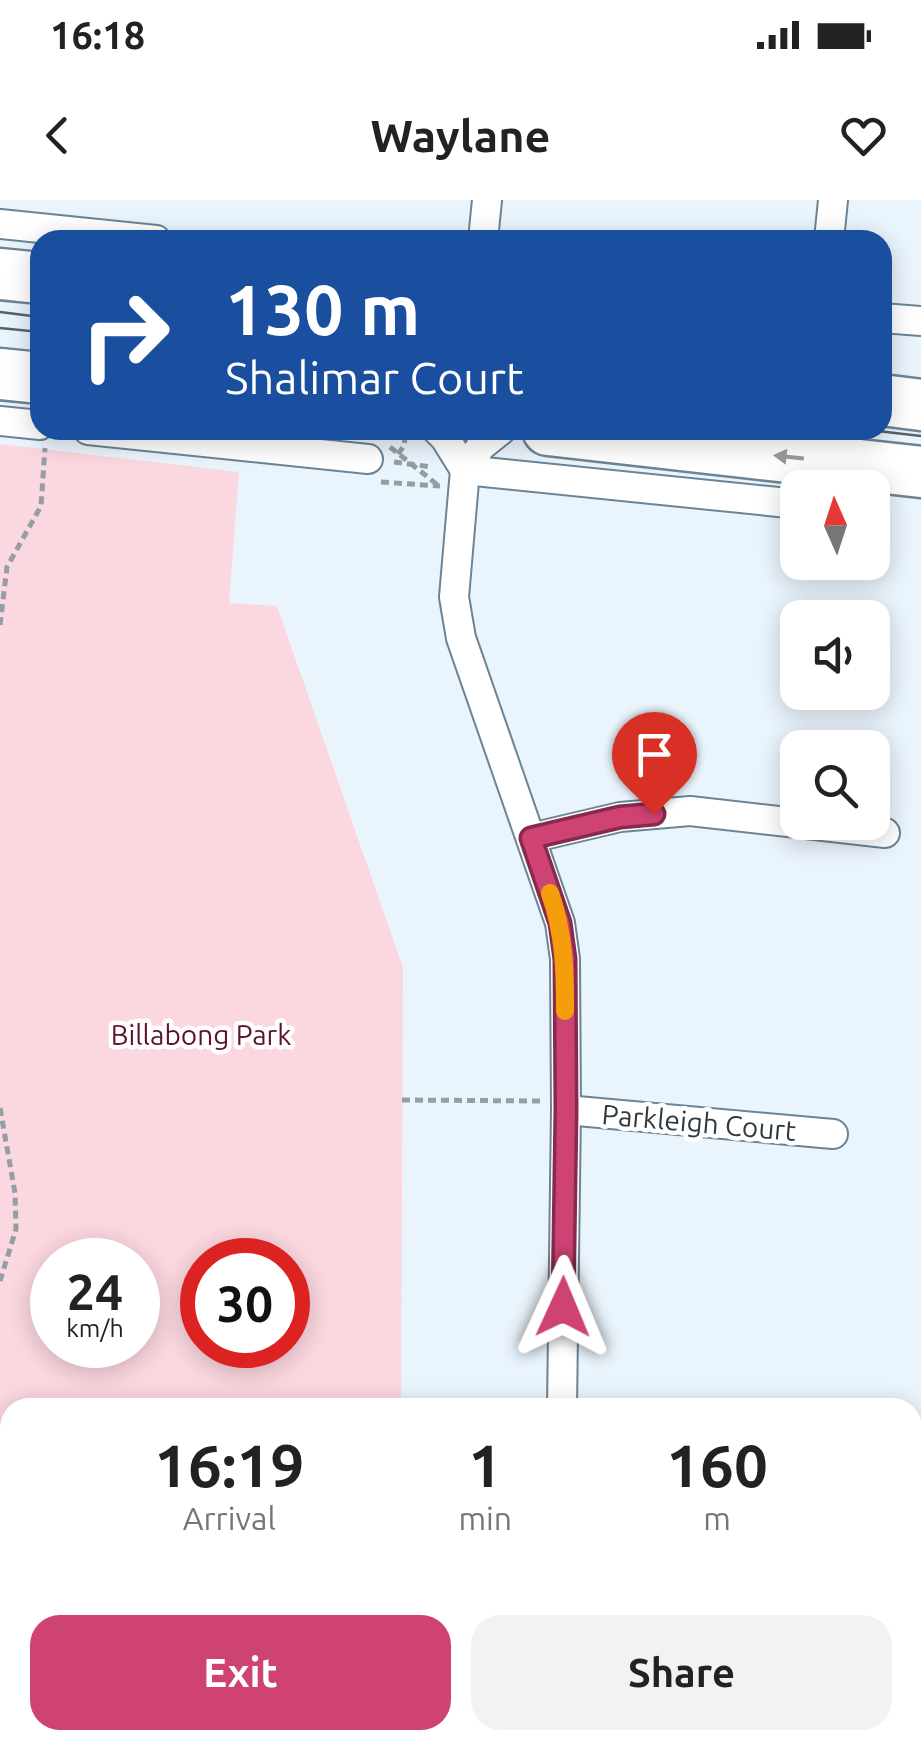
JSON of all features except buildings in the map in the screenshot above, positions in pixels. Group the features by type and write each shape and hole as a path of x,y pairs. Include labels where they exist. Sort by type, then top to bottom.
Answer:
{"highway":[{"path":"0,274 30,277"},
{"path":"892,372 921,374"},
{"path":"0,374 30,377"},
{"path":"892,401 921,405"},
{"path":"637,440 921,472"}],"street":[{"path":"484,230 488,200"},
{"path":"830,230 833,200"},
{"path":"4,216 93,230"},
{"path":"892,319 921,321"},
{"path":"0,421 30,432"},
{"path":"251,440 368,459"},
{"path":"446,440 465,470"},
{"path":"488,440 465,470 454,597 461,638 560,923 565,959 554,1105 562,1398"},
{"path":"465,470 780,502"},
{"path":"531,838 620,817 690,811 780,821"},
{"name":"Parkleigh Court","path":"554,1105 832,1134"}],"path":[{"path":"0,625 7,567 41,506 42,440"},
{"path":"398,454 405,440"},
{"path":"368,459 465,470"},
{"path":"402,1100 554,1105"},
{"path":"0,1108 16,1193 16,1229 0,1281"}],"green space":[{"name":"Billabong Park","path":"0,444 239,472 229,603 277,606 403,968 401,1398 0,1398"}],"tram line":[{"path":"0,312 30,316"},
{"path":"0,328 30,331"},
{"path":"892,433 921,436"}],"slow traffic":[{"path":"550,893 560,923 565,959 565,1011"}],"route":[{"path":"563,1307 565,959 560,923 531,838 620,817 654,814"}]}
